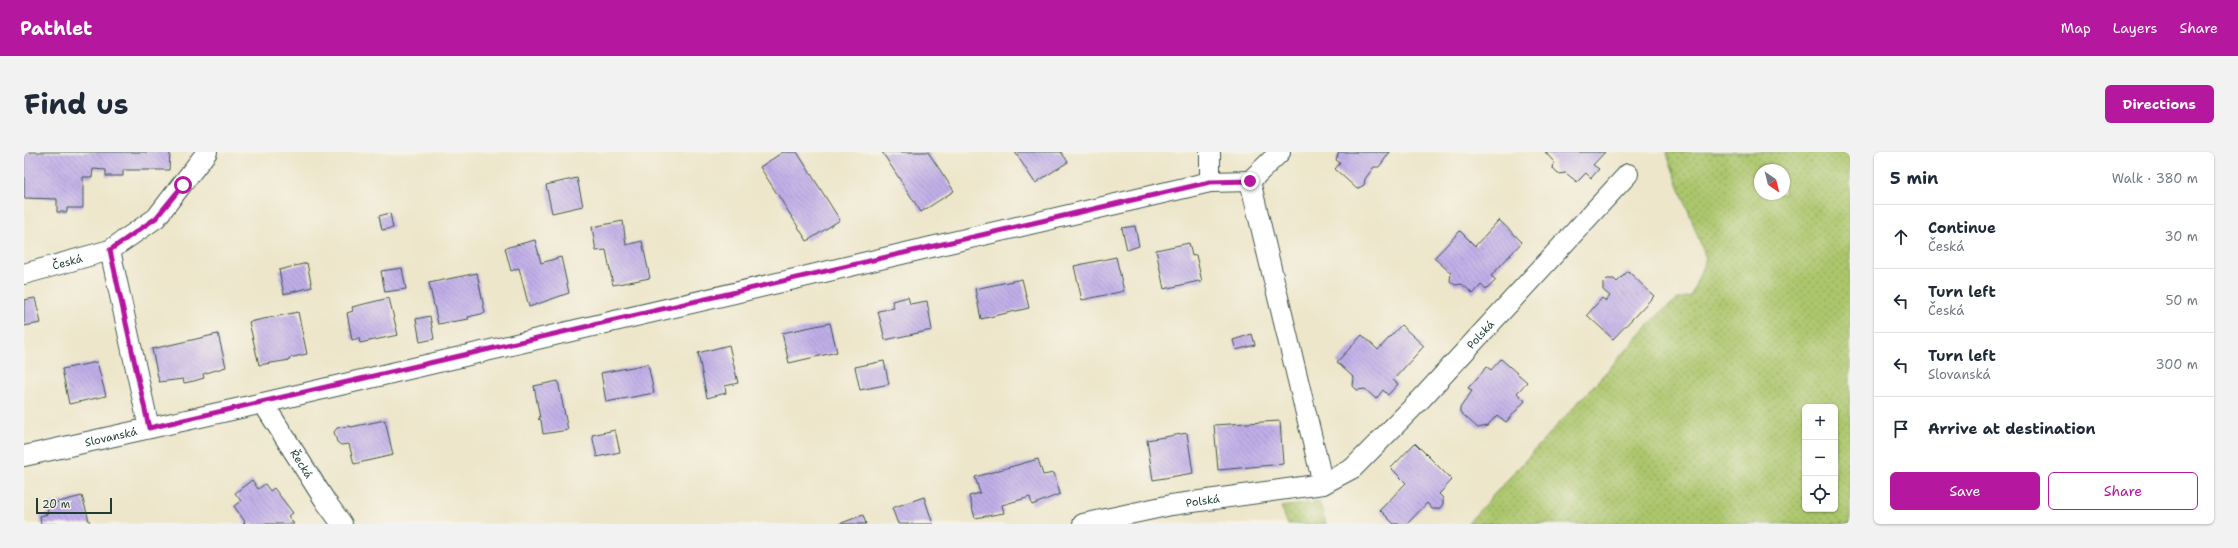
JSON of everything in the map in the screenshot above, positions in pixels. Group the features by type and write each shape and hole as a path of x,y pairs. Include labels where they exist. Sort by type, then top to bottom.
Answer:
{"street":[{"name":"Česká","path":"24,274 110,250 156,218 207,152"},
{"path":"1210,152 1210,182"},
{"path":"1280,152 1250,181 1323,484"},
{"name":"Polská","path":"1083,524 1171,505 1323,484 1353,468 1422,398 1628,174"},
{"name":"Slovanská","path":"24,456 263,403 1210,182 1250,181"},
{"path":"110,250 149,428"},
{"name":"Řecká","path":"263,403 326,502 342,524"}],"green space":[{"path":"1666,152 1850,152 1850,524 1467,524 1659,314 1678,299 1691,296 1706,258"},
{"path":"1319,502 1326,524 1288,524 1281,507"}],"building":[{"path":"24,152 170,152 169,170 123,170 123,176 106,176 106,170 93,169 92,177 83,177 83,208 67,208 67,212 57,212 57,199 24,198"},
{"path":"783,152 797,152 840,220 807,241 760,167"},
{"path":"882,152 928,152 954,191 921,212"},
{"path":"1015,152 1061,152 1068,162 1035,183"},
{"path":"1339,152 1390,152 1379,167 1374,167 1365,179 1364,185 1357,189 1335,169 1340,163 1336,160"},
{"path":"1545,152 1605,152 1593,165 1599,169 1591,178 1586,173 1577,182 1566,173 1558,174 1553,169 1554,162"},
{"path":"577,178 583,206 552,213 546,185"},
{"path":"390,213 393,228 382,230 379,216"},
{"path":"1499,220 1522,242 1491,276 1496,280 1486,290 1481,285 1473,294 1462,284 1455,285 1450,281 1451,273 1434,258 1460,231 1475,246"},
{"path":"623,221 626,245 642,241 650,278 613,285 606,250 596,251 592,227"},
{"path":"1135,226 1139,246 1127,250 1122,228"},
{"path":"535,240 541,263 561,257 569,293 529,307 519,268 511,271 505,248"},
{"path":"1189,243 1192,256 1196,255 1202,282 1200,283 1199,281 1164,289 1156,250"},
{"path":"1116,257 1124,291 1082,300 1074,266"},
{"path":"307,263 312,287 284,294 279,270"},
{"path":"402,268 406,289 385,292 381,271"},
{"path":"1628,271 1654,296 1613,339 1587,315 1602,298 1606,301 1610,296 1603,290 1603,283 1607,279 1614,279 1617,282"},
{"path":"477,273 485,313 468,317 469,319 438,324 429,283"},
{"path":"1022,279 1029,308 981,319 975,289"},
{"path":"908,297 910,304 927,301 932,330 885,340 878,311 894,308 892,301"},
{"path":"35,298 41,323 24,326 24,300"},
{"path":"389,298 398,335 360,343 359,338 352,340 347,313 353,311 352,307"},
{"path":"298,312 307,354 289,358 290,360 259,365 249,322"},
{"path":"430,316 434,339 420,342 416,319"},
{"path":"830,323 837,352 789,363 782,333"},
{"path":"1401,325 1424,346 1393,380 1398,384 1388,395 1383,390 1376,399 1365,389 1357,390 1353,386 1354,378 1337,362 1362,335 1378,350"},
{"path":"218,334 226,367 203,374 204,378 194,381 184,383 183,379 159,382 152,349"},
{"path":"1252,334 1255,345 1236,350 1233,340"},
{"path":"729,345 738,383 725,386 726,393 707,398 698,353"},
{"path":"1501,359 1527,382 1517,393 1525,401 1506,422 1497,415 1487,426 1478,428 1460,412 1460,408 1472,391 1468,388 1487,367 1491,370"},
{"path":"884,361 889,384 860,390 855,367"},
{"path":"97,362 106,396 69,404 62,369"},
{"path":"648,364 654,393 606,402 601,373"},
{"path":"558,381 568,430 543,434 541,420 538,419 540,418 534,386"},
{"path":"385,420 393,455 354,464 349,444 341,445 337,442 334,432 337,428 348,426 351,427"},
{"path":"1280,421 1283,464 1218,470 1214,425"},
{"path":"615,430 620,452 597,457 592,435"},
{"path":"1187,433 1193,473 1153,480 1147,440"},
{"path":"1415,443 1452,480 1439,494 1443,498 1443,504 1439,509 1432,509 1427,503 1407,524 1394,524 1380,510 1406,483 1391,468"},
{"path":"1038,459 1043,475 1054,473 1060,494 1032,505 1030,497 1002,505 1004,513 975,518 969,496 980,493 975,477"},
{"path":"252,480 258,489 265,484 270,491 274,488 293,513 288,516 294,524 243,524 245,522 234,506 241,501 235,493"},
{"path":"82,496 90,524 41,524 40,516 48,514 47,505"},
{"path":"924,497 933,524 898,524 892,508"},
{"path":"863,515 866,524 839,524"}],"route":[{"path":"183,185 156,218 110,250 149,428 263,403 1210,182 1250,181"}]}
